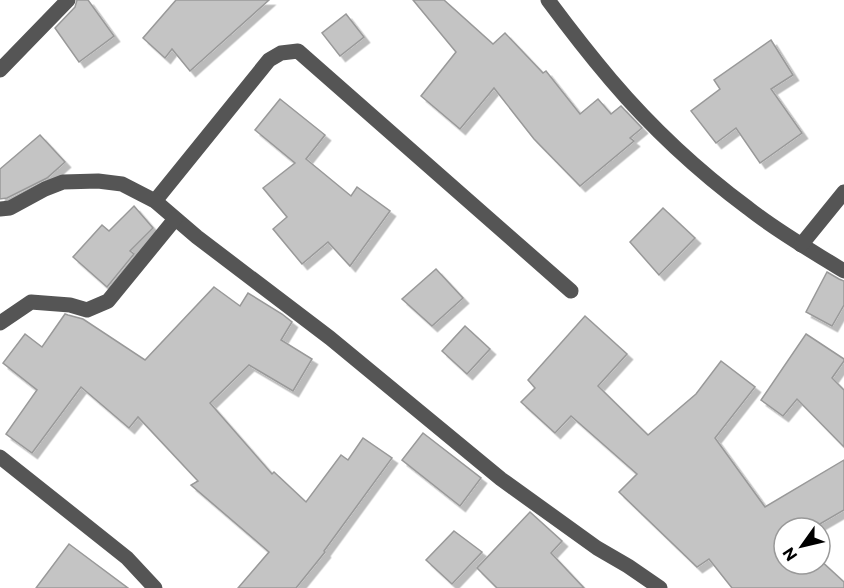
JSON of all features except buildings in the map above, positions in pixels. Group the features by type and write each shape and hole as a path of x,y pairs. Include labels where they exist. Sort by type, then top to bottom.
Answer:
{"street":[{"path":"0,70 68,0"},
{"path":"548,0 610,79 641,114 687,157 748,209 844,271"},
{"path":"155,201 269,60 280,53 298,51 571,291"},
{"path":"0,209 10,208 63,182 98,181 122,184 155,201 175,219 330,338 501,479 597,548 660,588"},
{"path":"801,245 844,192"},
{"path":"0,323 31,302 70,305 87,310 108,301 175,219"},
{"path":"0,457 127,558 155,588"}]}
